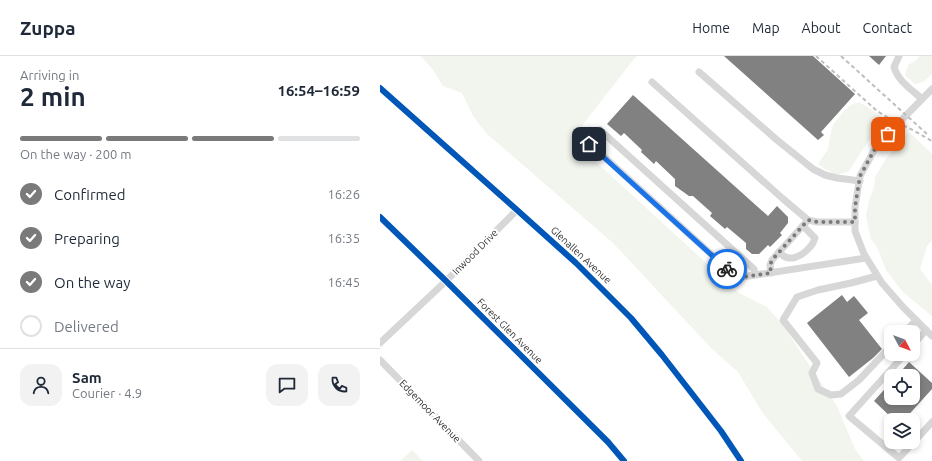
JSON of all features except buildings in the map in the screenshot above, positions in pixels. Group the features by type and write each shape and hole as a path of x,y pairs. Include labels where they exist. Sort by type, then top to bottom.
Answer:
{"street":[{"path":"899,56 894,67 896,74 903,83 922,99"},
{"path":"699,72 766,131 813,169 825,175 860,181"},
{"path":"652,82 808,220 817,222 855,222"},
{"name":"Glenallen Avenue","path":"380,88 576,263 631,318 662,354 717,425 741,461"},
{"path":"932,89 877,145 860,176 855,207 856,231 866,258 882,283 932,336"},
{"path":"755,275 754,269 600,130 589,144 734,275 742,277 866,258"},
{"name":"Inwood Drive","path":"380,343 446,281 517,210"},
{"name":"Forest Glen Avenue","path":"380,217 446,281 602,437 624,461"},
{"path":"771,273 770,265 772,260 808,220"},
{"path":"779,252 783,256 792,258 801,256 807,250 815,241 815,238 803,226"},
{"path":"877,276 818,290 797,297 783,320 818,363 812,373 818,389 831,395 841,394 859,380 884,353"},
{"path":"911,325 916,320"},
{"path":"920,337 926,330"},
{"name":"Edgemoor Avenue","path":"380,360 479,461"},
{"path":"899,361 849,416 899,458 932,422"}],"shaded area":[{"path":"421,56 637,56 574,136 584,151 739,293 767,307 784,326 837,406 855,449 864,461 802,461 762,412 738,372 711,348 613,243 486,133 473,116 462,93 443,86 433,70"},
{"path":"920,56 932,56 932,74 923,82 915,84 905,75 908,65"},
{"path":"859,102 887,121 867,143 849,171 837,175 818,164 828,149 833,125 844,111 851,105"},
{"path":"909,132 932,154 932,240 927,246 920,269 932,285 932,316 903,292 886,270 878,249 871,239 866,215 874,187 875,177 886,159"},
{"path":"412,450 423,461 400,461"}],"railway":[{"path":"816,56 877,111 932,141"},
{"path":"841,56 928,135"}],"cycle path":[{"path":"380,88 576,263 631,318 721,431 741,461"},
{"path":"380,217 608,442 624,461"}],"way so far":[{"path":"727,269 734,275 742,277 771,273 770,265 772,260 808,220 817,222 855,222 855,207 860,176 877,145 888,134"}],"route":[{"path":"589,144 727,269"}]}
